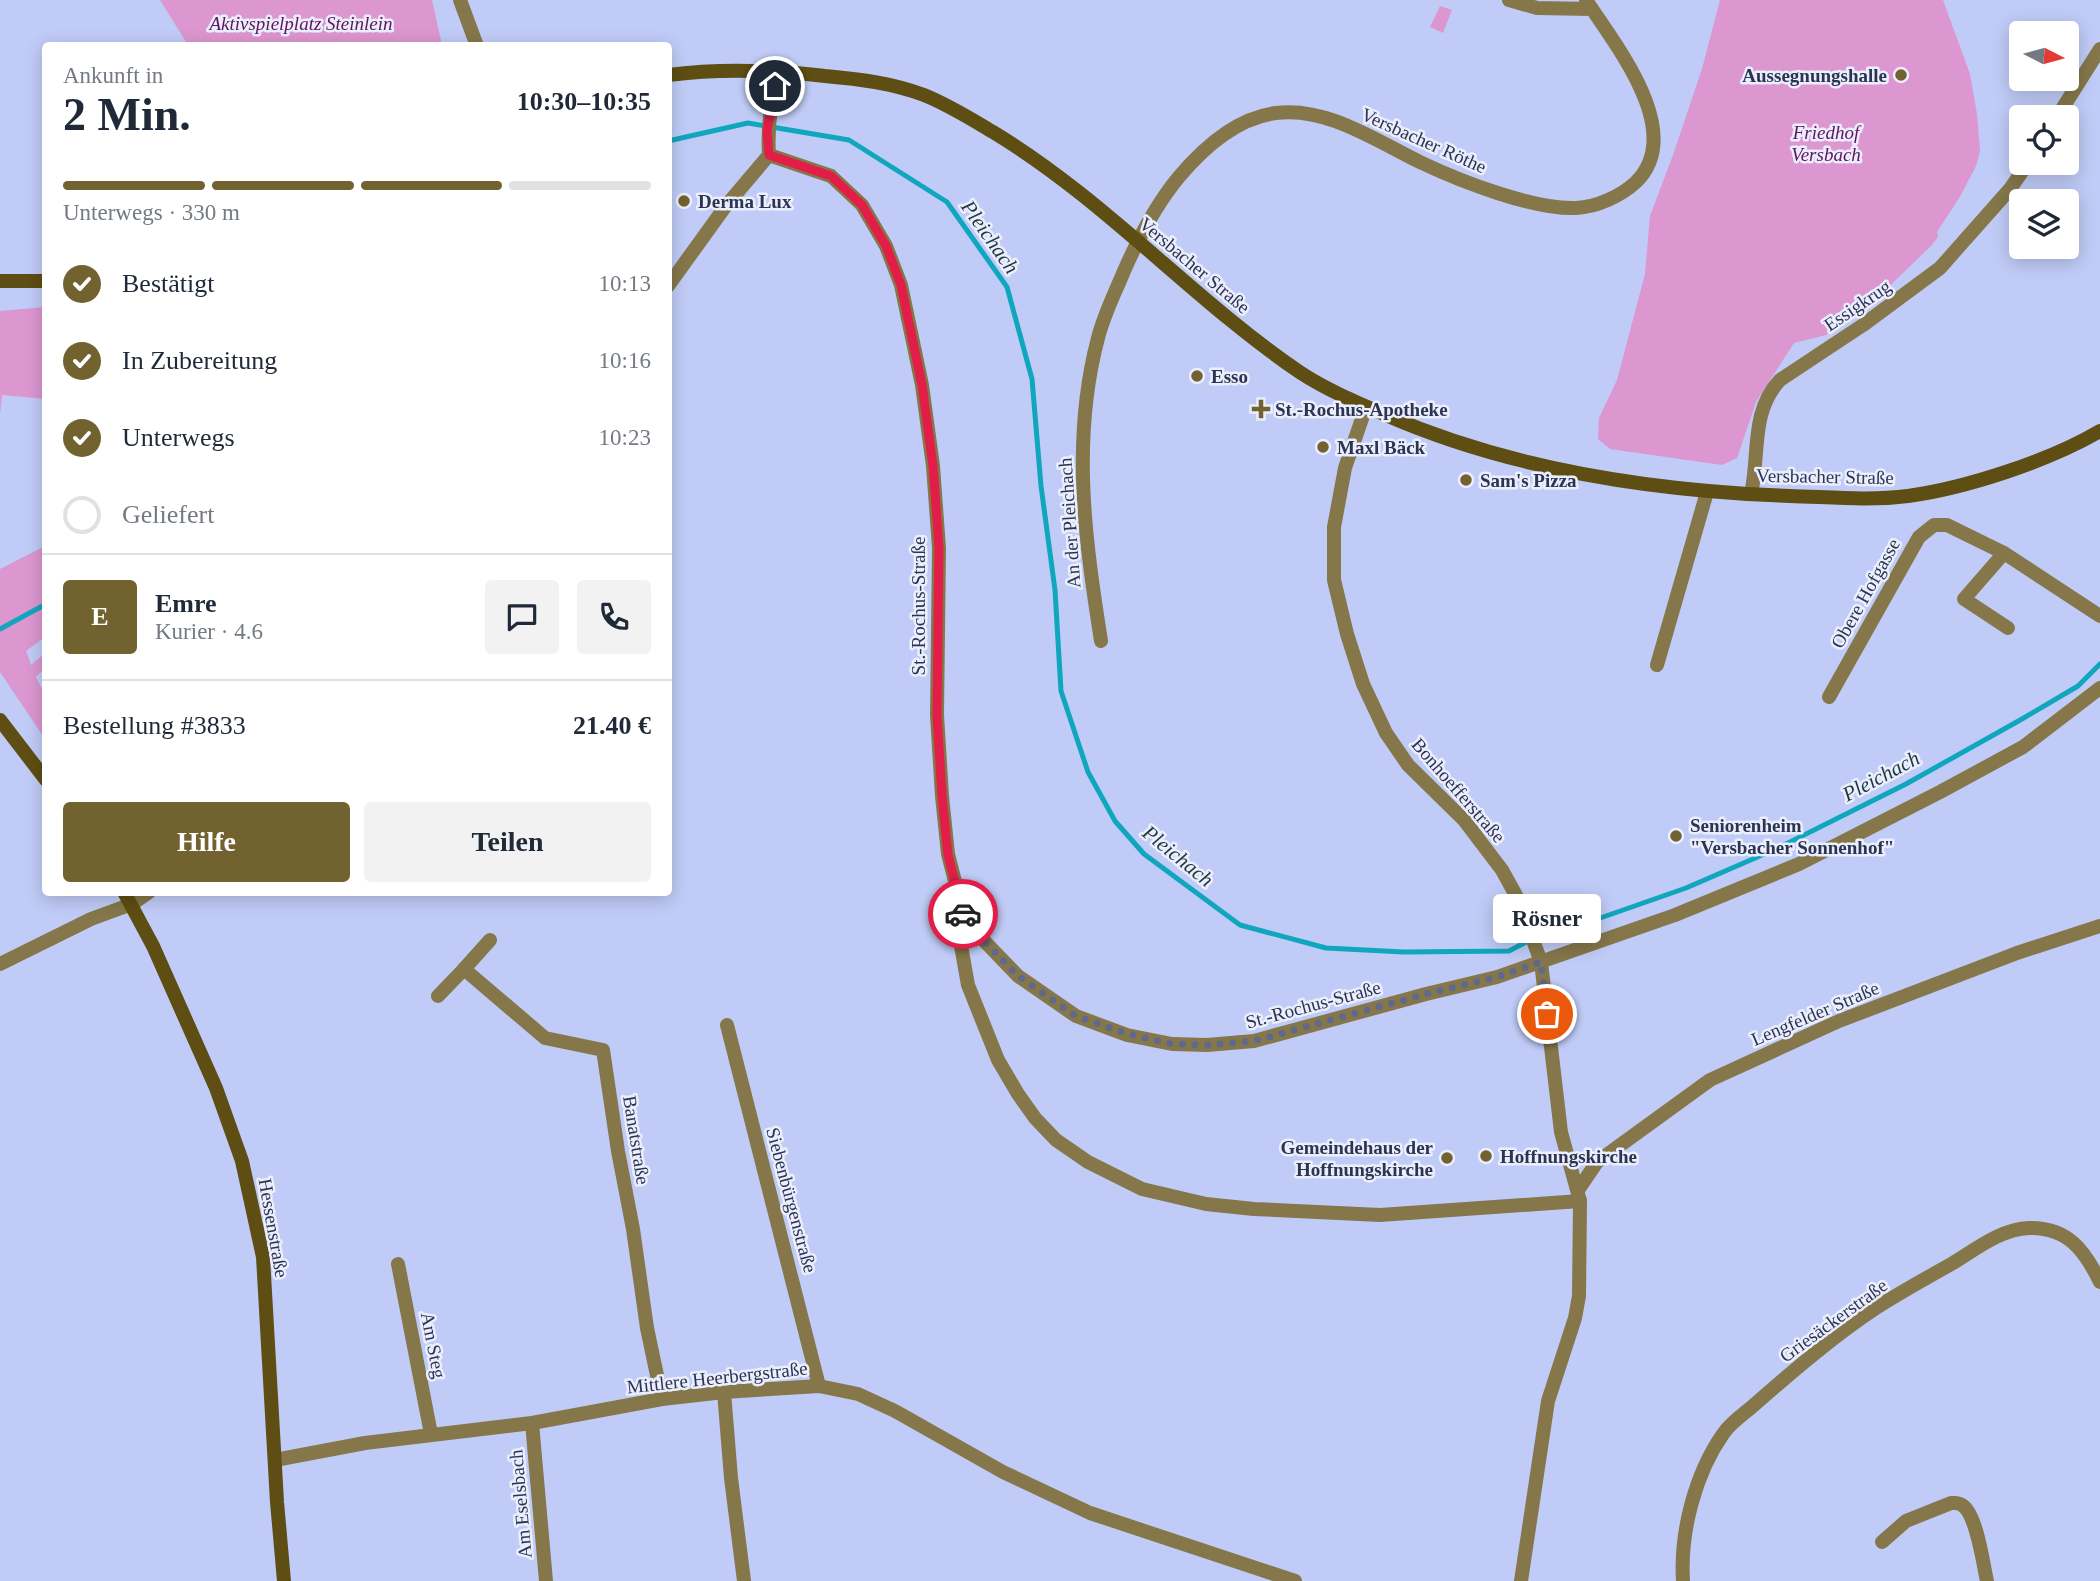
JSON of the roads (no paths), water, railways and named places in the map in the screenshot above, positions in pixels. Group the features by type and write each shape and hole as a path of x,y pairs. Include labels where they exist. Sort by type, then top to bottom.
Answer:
{"main road":[{"name":"Versbacher Straße","path":"672,75 779,70 894,85 955,109 1062,178 1246,333 1305,376 1366,407 1405,423 1473,448 1530,463 1632,482 1707,492 1854,499 1908,496 1965,484 2031,462 2100,431"},
{"path":"0,281 42,281"},
{"path":"0,720 42,775"},
{"name":"Hessenstraße","path":"128,898 216,1088 242,1161 263,1257 284,1581"}],"street":[{"path":"460,0 476,42"},
{"name":"Versbacher Röthe","path":"1138,242 1165,193 1207,146 1241,125 1275,113 1314,116 1336,122 1460,180 1530,201 1578,208 1596,205 1631,186 1645,169 1653,141 1653,125 1645,96 1589,5 1537,8 1509,0"},
{"path":"2065,105 2100,49"},
{"path":"672,280 725,207 769,155 767,131 770,103 779,70"},
{"name":"St.-Rochus-Straße","path":"769,155 831,176 855,198 886,246 901,285 922,385 933,466 939,548 937,715 948,855 965,921 1018,976 1076,1016 1128,1034 1172,1044 1207,1045 1254,1041 1497,977 1675,915 1799,864 2023,747 2100,688"},
{"name":"Essigkrug","path":"1751,494 1758,426 1770,391 1780,380 1863,325 1940,268 2019,175"},
{"name":"An der Pleichach","path":"1101,641 1089,567 1081,484 1083,434 1089,382 1105,314 1138,242"},
{"name":"Bonhoefferstraße","path":"1366,407 1345,468 1334,527 1334,580 1347,634 1363,684 1386,733 1408,765 1464,820 1496,862 1518,899 1541,962 1561,1132 1579,1196"},
{"path":"1657,665 1707,492"},
{"name":"Obere Hofgasse","path":"1829,696 1919,537 1934,525 1947,525 2004,553"},
{"path":"2008,628 1964,600 2004,553 2100,616"},
{"path":"0,964 128,898"},
{"path":"965,921 960,940 968,985 998,1060 1018,1094 1035,1118 1056,1140 1088,1162 1142,1189 1206,1204 1254,1209 1380,1214 1579,1196 1578,1296 1575,1318 1548,1401 1521,1581"},
{"name":"Lengfelder Straße","path":"1579,1196 1597,1162 1710,1080 1839,1021 2017,953 2100,926"},
{"path":"438,996 490,940"},
{"name":"Banatstraße","path":"464,969 545,1038 603,1050 647,1328 662,1399"},
{"name":"Siebenbürgenstraße","path":"727,1025 819,1386"},
{"name":"Griesäckerstraße","path":"1684,1581 1684,1542 1693,1499 1704,1468 1724,1432 1823,1348 1878,1307 1999,1235 2028,1228 2050,1230 2071,1240 2089,1258 2100,1282"},
{"name":"Am Steg","path":"398,1264 431,1434"},
{"name":"Mittlere Heerbergstraße","path":"275,1460 431,1434 532,1423 662,1399 819,1386 858,1394 895,1410 1003,1472 1090,1513 1295,1581"},
{"path":"724,1392 744,1581"},
{"name":"Am Eselsbach","path":"532,1423 546,1581"},
{"path":"1882,1542 1906,1521 1951,1503 1958,1503 1964,1506 1972,1519 1987,1581"}],"waterway":[{"name":"Pleichach","path":"672,140 748,123 849,140 947,202 1007,287 1032,379 1041,486 1055,590 1061,691 1088,772 1115,821 1144,854 1240,925 1326,948 1404,952 1509,951 1536,937 1566,930 1686,888 1776,849 1906,784 2022,719 2078,686 2100,664"},
{"name":"Pleichach","path":"0,629 42,606"}],"place":[{"name":"Aussegnungshalle","path":"1901,75"},
{"name":"Derma Lux","path":"684,201"},
{"name":"Esso","path":"1197,376"},
{"name":"St.-Rochus-Apotheke","path":"1261,409"},
{"name":"Maxl Bäck","path":"1323,447"},
{"name":"Sam's Pizza","path":"1466,480"},
{"name":"Seniorenheim \"Versbacher Sonnenhof\"","path":"1676,836"},
{"name":"Rösner","path":"1547,1014"},
{"name":"Hoffnungskirche","path":"1486,1156"},
{"name":"Gemeindehaus der Hoffnungskirche","path":"1447,1158"}],"park label":[{"name":"Aktivspielplatz Steinlein","path":"301,23"},
{"name":"Friedhof Versbach","path":"1826,143"}]}
